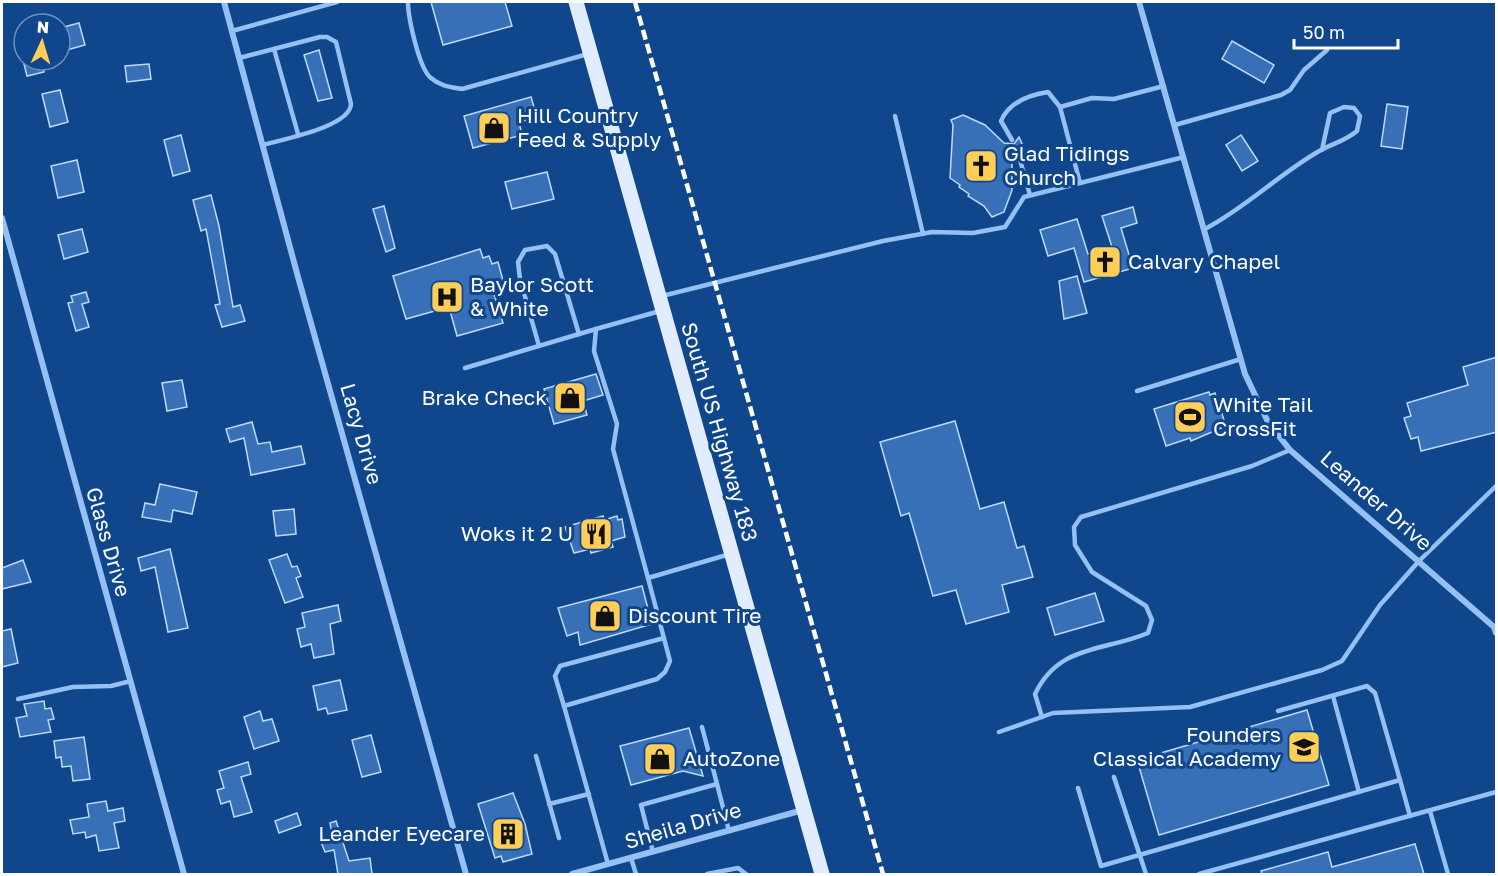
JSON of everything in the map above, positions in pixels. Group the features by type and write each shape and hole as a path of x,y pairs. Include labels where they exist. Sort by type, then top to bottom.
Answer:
{"main road":[{"name":"South US Highway 183","path":"576,2 822,874"}],"street":[{"name":"Lacy Drive","path":"224,2 466,874"},
{"name":"Leander Drive","path":"1139,2 1241,359 1259,406 1290,450 1494,627 1497,633"},
{"name":"Glass Drive","path":"2,218 184,874"},
{"name":"Sheila Drive","path":"572,874 804,810"}],"lane":[{"path":"232,31 337,2"},
{"path":"408,2 422,63 429,77 444,87 462,89 591,54"},
{"path":"239,58 320,37 327,37 336,42 351,112 345,118 263,145"},
{"path":"274,49 298,134"},
{"path":"1175,125 1281,95 1290,90 1304,70 1327,50"},
{"path":"1060,108 1092,98 1114,99 1164,86"},
{"path":"1012,140 1001,121 1004,115 1026,96 1048,92 1060,108 1080,183"},
{"path":"1205,229 1231,215 1322,150 1344,142 1358,131 1360,116 1354,108 1344,107 1330,112 1322,150"},
{"path":"895,116 923,234"},
{"path":"465,368 596,329 661,303 923,234 973,233 1005,227 1024,197 1184,157"},
{"path":"1020,160 1030,195"},
{"path":"539,346 520,279 519,262 525,250 547,246 555,255 579,334"},
{"path":"564,706 657,679 665,672 670,661 613,449 617,424 594,351 596,329"},
{"path":"1137,391 1241,359"},
{"path":"1042,717 1035,694 1044,675 1063,661 1090,650 1148,633 1152,620 1146,606 1092,572 1075,544 1074,527 1081,517 1252,466 1290,450"},
{"path":"999,732 1053,713 1190,707 1322,670 1341,661 1380,605 1419,561 1497,486"},
{"path":"648,578 732,553"},
{"path":"608,864 555,676 560,666 664,638"},
{"path":"18,699 73,687 111,686 130,681"},
{"path":"1278,711 1367,686 1376,693 1410,816"},
{"path":"1332,696 1359,792"},
{"path":"702,727 729,831"},
{"path":"536,756 559,837"},
{"path":"1114,777 1146,874"},
{"path":"1078,788 1101,866 1400,780"},
{"path":"652,852 640,805 717,784"},
{"path":"1199,874 1497,792"},
{"path":"549,804 589,794"},
{"path":"1430,811 1448,874"},
{"path":"631,858 636,874"},
{"path":"707,874 738,868 746,874"}],"building":[{"path":"431,2 505,2 512,26 443,45"},
{"path":"79,23 85,45 72,49 72,25"},
{"path":"1232,41 1274,65 1264,83 1222,59"},
{"path":"319,50 332,98 318,101 304,55"},
{"path":"149,64 151,79 127,82 125,66"},
{"path":"26,72 44,72 27,76"},
{"path":"60,90 68,122 50,127 42,94"},
{"name":"Hill Country Feed & Supply","path":"531,97 537,117 519,122 522,135 473,148 464,116"},
{"path":"1387,104 1408,107 1402,149 1381,146"},
{"name":"Glad Tidings Church","path":"963,115 985,125 1004,143 1014,144 1019,137 1028,157 1018,156 1012,163 1012,190 1004,212 992,217 984,206 968,196 969,194 959,187 960,185 950,178 953,125 951,120"},
{"path":"181,135 190,171 173,176 164,140"},
{"path":"1241,135 1258,161 1242,171 1226,145"},
{"path":"77,160 84,192 58,198 51,166"},
{"path":"547,172 554,199 512,209 505,182"},
{"path":"211,195 219,226 233,307 240,305 245,321 222,327 215,305 220,304 206,229 201,231 193,200"},
{"path":"384,206 395,248 386,252 373,209"},
{"path":"1133,207 1137,223 1121,228 1133,268 1084,282 1074,248 1048,256 1040,230 1077,219 1088,254 1112,247 1102,216"},
{"path":"82,229 88,252 64,259 58,235"},
{"name":"Baylor Scott & White","path":"480,249 483,258 489,256 492,264 498,262 504,284 492,287 503,323 457,336 449,307 406,319 393,276"},
{"path":"1077,276 1087,313 1064,319 1059,281"},
{"path":"86,292 89,302 82,304 89,327 76,331 68,303 73,302 71,296"},
{"path":"1497,357 1497,432 1421,451 1418,437 1411,439 1404,418 1411,416 1407,403 1468,385 1463,367"},
{"name":"Brake Check","path":"596,374 603,395 583,401 587,415 554,424 544,389"},
{"path":"182,380 187,407 167,411 162,383"},
{"name":"White Tail CrossFit","path":"1209,392 1210,395 1215,393 1226,426 1191,441 1190,438 1166,446 1154,409"},
{"path":"955,421 980,509 1004,502 1017,548 1024,546 1033,577 1002,585 1009,612 966,624 956,590 933,596 909,513 901,516 880,442"},
{"path":"252,422 258,444 270,442 272,452 301,446 305,464 251,475 244,438 230,442 226,429"},
{"path":"160,484 197,492 192,514 173,510 171,522 142,517 145,503 155,505"},
{"path":"294,509 296,534 276,536 273,511"},
{"name":"Woks it 2 U","path":"603,516 604,520 617,516 618,520 622,519 625,537 611,541 613,547 591,553 590,549 574,553 565,527"},
{"path":"170,549 188,628 168,632 155,567 141,571 138,558"},
{"path":"287,554 292,567 297,566 301,576 296,578 303,597 285,603 269,560"},
{"path":"23,560 31,582 2,589 2,568"},
{"name":"Discount Tire","path":"642,586 652,624 580,645 578,632 567,636 558,608"},
{"path":"1095,593 1104,621 1055,635 1047,608"},
{"path":"338,605 341,621 330,624 334,654 314,658 311,644 301,647 297,629 305,627 302,613"},
{"path":"11,629 18,663 2,667 2,631"},
{"path":"340,680 347,710 328,714 326,708 318,710 313,686"},
{"path":"44,701 45,709 51,708 54,719 48,720 51,732 20,737 16,718 27,716 24,704"},
{"path":"1307,710 1329,785 1159,835 1137,760"},
{"path":"260,711 263,721 272,719 279,741 254,749 244,717"},
{"name":"AutoZone","path":"689,728 703,776 683,771 631,785 620,746"},
{"path":"371,735 381,772 362,777 352,740"},
{"path":"84,737 90,779 73,781 71,766 62,767 61,757 56,758 54,741"},
{"path":"248,762 251,774 241,777 252,812 234,817 230,801 221,804 217,790 224,788 219,771"},
{"name":"Leander Eyecare","path":"513,793 525,824 532,854 503,862 501,856 495,858 478,804"},
{"path":"106,801 108,811 123,808 125,821 114,823 119,848 99,851 96,835 86,838 85,832 73,834 70,820 89,817 87,804"},
{"path":"297,813 301,825 279,833 275,821"},
{"path":"336,821 349,861 370,858 372,874 338,874 334,850 325,852 321,842 333,839 330,823"},
{"path":"1415,844 1424,874 1262,874 1261,871 1328,852 1332,867"}],"railway":[{"path":"635,2 883,874"}],"place":[{"name":"Hill Country Feed & Supply","path":"494,128"},
{"name":"Glad Tidings Church","path":"981,166"},
{"name":"Calvary Chapel","path":"1105,262"},
{"name":"Baylor Scott & White","path":"447,297"},
{"name":"Brake Check","path":"570,398"},
{"name":"White Tail CrossFit","path":"1190,417"},
{"name":"Woks it 2 U","path":"596,534"},
{"name":"Discount Tire","path":"605,616"},
{"name":"Founders Classical Academy","path":"1304,747"},
{"name":"AutoZone","path":"660,759"},
{"name":"Leander Eyecare","path":"508,834"}]}
